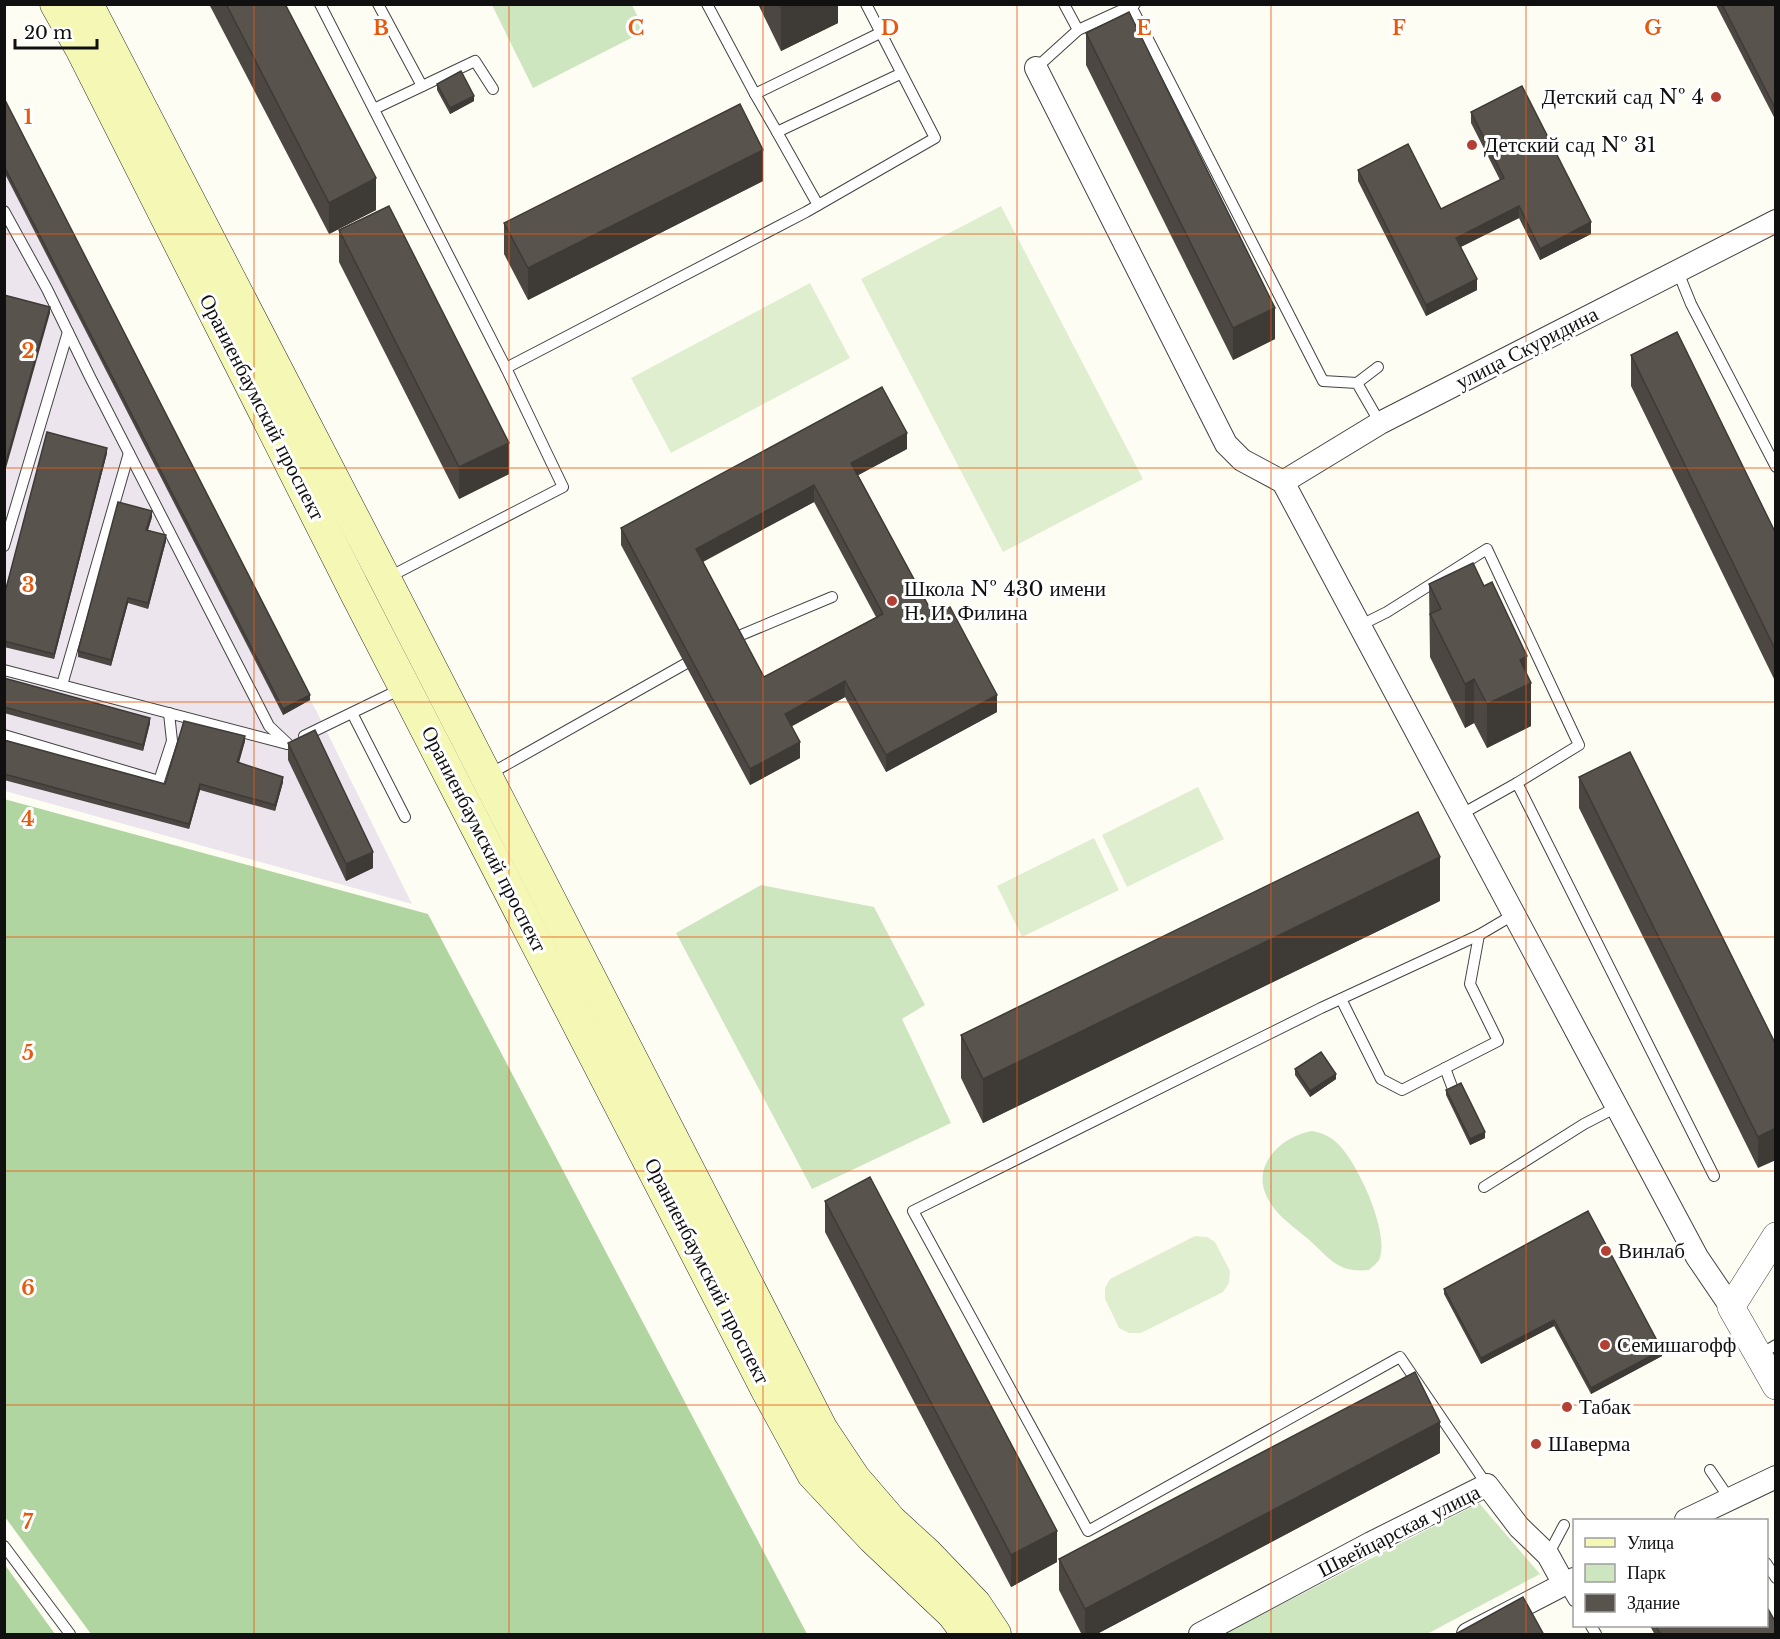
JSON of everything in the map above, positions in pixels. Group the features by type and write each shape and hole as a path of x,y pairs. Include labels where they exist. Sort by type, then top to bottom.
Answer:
{"main road":[{"name":"Ораниенбаумский проспект","path":"56,4 82,50 356,593 485,776 822,1430 854,1478 891,1521 927,1554 975,1604 995,1635"},
{"name":"Ораниенбаумский проспект","path":"87,4 385,579 419,680 767,1390 813,1474 888,1553 953,1614 968,1635"},
{"path":"356,593 385,579"}],"street":[{"path":"1036,68 1226,444 1242,460 1283,482 1697,1257 1731,1307 1767,1350 1776,1386"},
{"name":"улица Скуридина","path":"1283,482 1380,423 1776,221"},
{"path":"1731,1307 1776,1236"},
{"path":"1690,1519 1776,1477"},
{"name":"Швейцарская улица","path":"1200,1635 1371,1543 1487,1485 1519,1527 1548,1555 1571,1588 1468,1635"}],"lane":[{"path":"320,4 506,368 563,487 385,579"},
{"path":"378,4 422,86"},
{"path":"707,4 818,204"},
{"path":"506,368 818,204 936,138 900,74 866,4"},
{"path":"1064,4 1078,30"},
{"path":"1036,68 1078,30 1133,5 1323,381 1356,384 1378,367"},
{"path":"755,94 880,33"},
{"path":"374,109 475,61 493,89"},
{"path":"777,132 900,74"},
{"path":"5,216 68,332 269,726 288,744"},
{"path":"1678,272 1691,304 1776,467"},
{"path":"4,546 68,332"},
{"path":"1356,384 1380,423"},
{"path":"62,685 129,453"},
{"path":"1359,626 1387,612 1487,549 1579,745 1460,815"},
{"path":"734,638 832,597"},
{"path":"485,776 685,664"},
{"path":"4,670 288,744 419,680"},
{"path":"4,735 159,781 172,741 169,713"},
{"path":"352,713 405,817"},
{"path":"1516,783 1714,1176"},
{"path":"1487,1485 1400,1357 1088,1531 914,1211 1321,1008 1479,935 1513,915"},
{"path":"1341,999 1381,1079 1402,1090 1498,1041 1470,984 1479,935"},
{"path":"1445,1068 1454,1092"},
{"path":"1484,1187 1584,1124 1617,1107"},
{"path":"1710,1470 1729,1498"},
{"path":"1548,1555 1564,1525"},
{"path":"4,1546 70,1635"},
{"path":"1768,1565 1776,1578"}],"shaded area":[{"path":"4,104 324,726 412,904 5,791"}],"green space":[{"path":"492,5 632,5 645,31 533,88"},
{"path":"1001,206 1143,479 1003,552 861,279"},
{"path":"810,283 850,358 671,453 631,378"},
{"path":"1198,787 1224,839 1127,887 1102,835"},
{"path":"4,799 428,914 807,1634 91,1634 5,1517"},
{"path":"1094,838 1119,890 1022,937 997,886"},
{"path":"761,885 874,907 925,1005 902,1019 951,1123 812,1189 676,933"},
{"path":"1312,1131 1332,1138 1345,1152 1370,1198 1380,1233 1381,1248 1379,1260 1369,1270 1349,1269 1334,1263 1279,1214 1266,1195 1263,1172 1273,1153 1291,1139"},
{"path":"1195,1236 1207,1237 1215,1242 1230,1271 1229,1283 1223,1292 1141,1333 1129,1333 1119,1328 1105,1299 1105,1288 1110,1279"},
{"path":"1479,1503 1540,1574 1427,1634 1224,1634"},
{"path":"5,1565 55,1634 5,1634"}],"building":[{"path":"226,4 285,4 376,178 329,203"},
{"path":"1722,4 1776,4 1776,110"},
{"path":"1129,12 1275,308 1233,328 1086,33"},
{"path":"461,71 474,96 450,108 437,84"},
{"path":"1522,86 1591,222 1540,249 1519,206 1456,238 1477,279 1426,305 1358,170 1408,144 1441,209 1504,178 1471,112"},
{"path":"4,98 310,695 283,709 4,166"},
{"path":"740,104 763,150 528,268 504,223"},
{"path":"389,206 509,443 459,467 339,230"},
{"path":"4,295 50,307 4,469"},
{"path":"1677,332 1776,534 1776,651 1631,355"},
{"path":"882,387 907,433 851,463 934,616 950,607 997,695 886,755 845,681 785,714 800,742 750,769 621,528","holes":["814,485 883,614 764,677 696,549"]},
{"path":"47,432 107,448 54,654 4,641 4,596"},
{"path":"118,502 152,511 146,530 166,535 148,603 128,598 111,660 78,651"},
{"path":"1473,563 1484,586 1492,582 1527,656 1520,660 1531,683 1487,704 1474,679 1465,684 1430,614 1441,609 1429,584"},
{"path":"4,678 150,718 143,745 4,707"},
{"path":"184,721 245,736 237,762 283,777 275,805 200,784 189,824 4,774 4,740 165,784"},
{"path":"315,730 373,852 346,864 288,743"},
{"path":"1630,752 1776,1045 1776,1128 1758,1137 1579,777"},
{"path":"1418,812 1440,857 983,1079 961,1035"},
{"path":"1321,1052 1336,1074 1310,1091 1295,1069"},
{"path":"1461,1083 1485,1132 1470,1139 1446,1090"},
{"path":"870,1177 1057,1531 1011,1555 825,1201"},
{"path":"1588,1211 1662,1350 1591,1388 1554,1320 1481,1358 1444,1289"},
{"path":"1415,1372 1440,1422 1085,1609 1059,1559"},
{"path":"1523,1597 1544,1635 1454,1635"},
{"path":"1768,1609 1776,1623 1776,1635 1661,1635 1657,1627 1768,1627"}],"place":[{"name":"Детский сад № 4","path":"1716,97"},
{"name":"Детский сад № 31","path":"1472,145"},
{"name":"Школа № 430 имени Н. И. Филина","path":"892,601"},
{"name":"Винлаб","path":"1606,1251"},
{"name":"Семишагофф","path":"1605,1345"},
{"name":"Табак","path":"1567,1407"},
{"name":"Шаверма","path":"1536,1444"}]}
